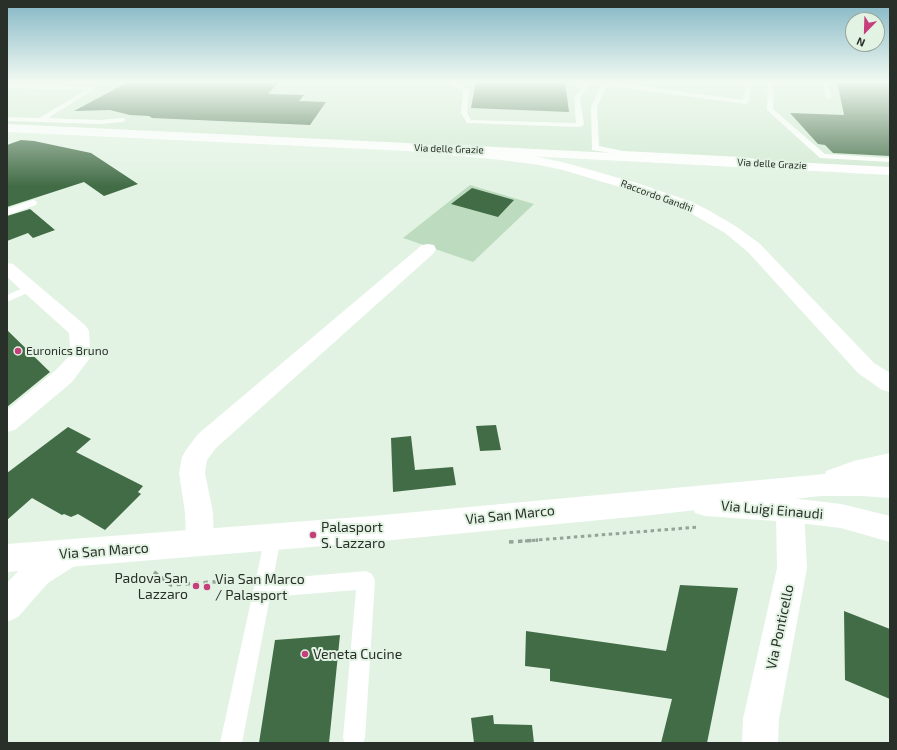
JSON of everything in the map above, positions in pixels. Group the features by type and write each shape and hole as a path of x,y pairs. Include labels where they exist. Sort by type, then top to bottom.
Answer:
{"main road":[{"name":"Via delle Grazie","path":"7,128 890,171"},
{"name":"Raccordo Gandhi","path":"407,147 488,154 559,165 652,192 703,213 731,230 754,248 866,368 890,384"},
{"path":"200,543 199,513 192,473 195,457 207,441 428,249"},
{"path":"7,268 79,331 80,348 79,358 64,376 7,423"},
{"name":"Via San Marco","path":"820,484 854,472 890,464"},
{"name":"Via San Marco","path":"7,558 200,543 271,550 652,502 820,484 890,487"},
{"name":"Via Luigi Einaudi","path":"652,502 728,505 790,510 841,516 890,529"},
{"name":"Via Ponticello","path":"760,743 761,719 792,568 790,510"},
{"path":"7,606 38,573 68,553"}],"lane":[{"path":"40,120 47,116"},
{"path":"466,116 469,122 580,125 579,116"},
{"path":"594,116 595,148 623,153 742,159 782,165"},
{"path":"777,116 823,156 890,160"},
{"path":"7,119 99,122 123,120"},
{"path":"7,212 33,203"},
{"path":"7,299 30,288"},
{"path":"231,743 271,550"},
{"path":"263,589 366,580 354,738"}],"path":[{"path":"506,542 707,526"},
{"path":"146,573 154,572 171,585 240,580 261,564 271,550"}],"shaded area":[{"path":"7,116 890,116 890,169 469,150 7,125"},
{"path":"470,185 534,204 473,262 403,238"}],"building":[{"path":"149,116 316,116 310,125 152,118"},
{"path":"793,116 890,116 890,156 833,153 825,145 818,144"},
{"path":"21,140 34,141 91,153 138,184 104,196 84,182 7,207 7,145"},
{"path":"472,188 514,200 498,217 451,204"},
{"path":"30,209 55,230 33,238 28,233 7,241 7,216"},
{"name":"Euronics Bruno","path":"7,330 50,372 7,407"},
{"path":"496,425 501,450 480,451 476,426"},
{"path":"68,427 91,439 76,452 143,486 138,492 141,494 105,530 78,514 71,517 64,514 62,515 32,498 7,520 7,473"},
{"path":"411,436 415,470 453,467 456,485 393,492 391,438"},
{"path":"680,585 738,588 707,743 661,743 672,699 550,681 550,669 525,666 526,631 666,651"},
{"path":"844,611 890,629 890,699 845,680"},
{"path":"340,635 329,743 259,743 275,640"},
{"path":"493,715 494,724 532,725 534,743 474,743 471,718"}],"place":[{"name":"Euronics Bruno","path":"18,351"},
{"name":"Palasport S. Lazzaro","path":"313,535"},
{"name":"Padova San Lazzaro","path":"196,586"},
{"name":"Via San Marco / Palasport","path":"207,587"},
{"name":"Veneta Cucine","path":"305,654"}]}
